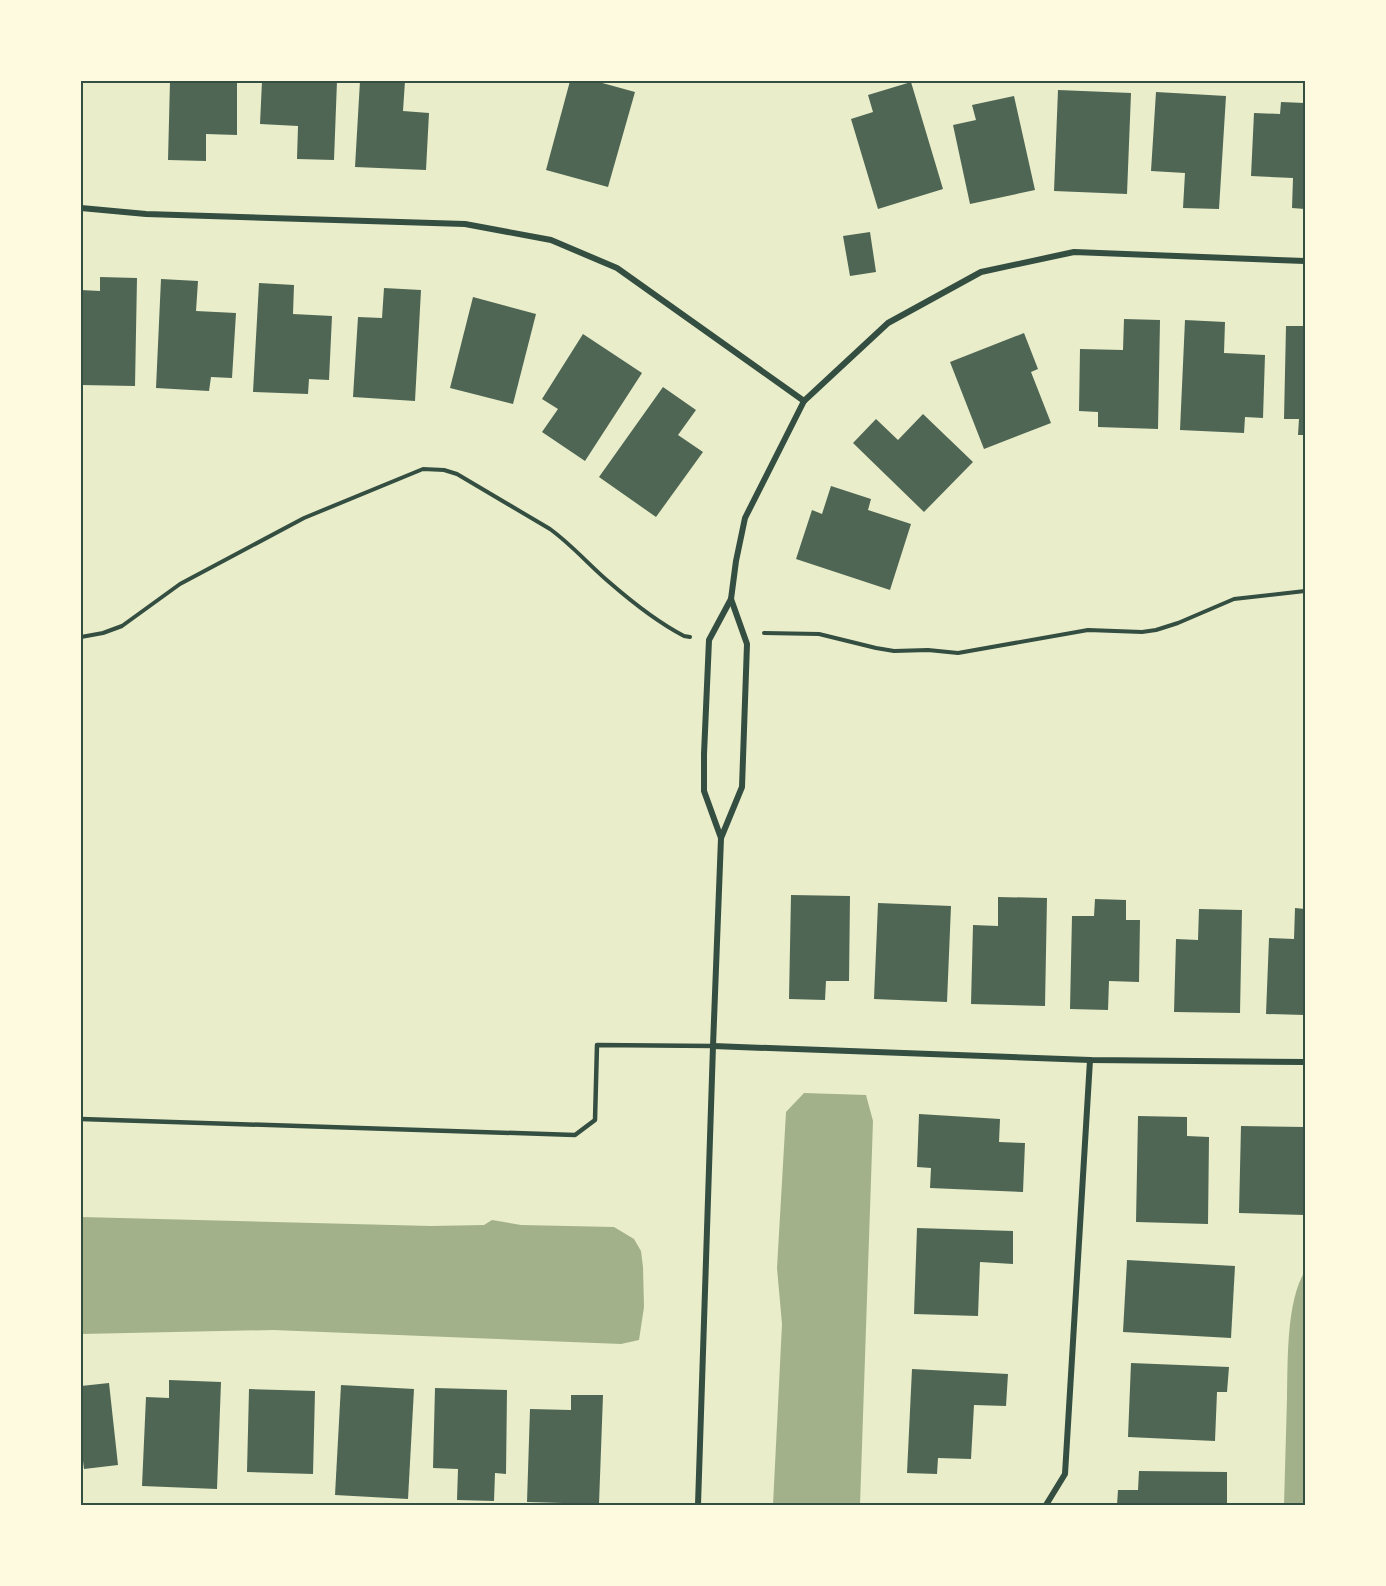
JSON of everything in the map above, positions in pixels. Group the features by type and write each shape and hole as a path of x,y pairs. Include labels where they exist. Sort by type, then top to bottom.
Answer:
{"street":[{"path":"81,208 146,214 465,224 551,240 617,268 804,400"},
{"path":"722,838 704,791 709,640 731,599 745,518 804,400 888,323 981,273 1074,252 1305,261"},
{"path":"698,1505 712,1046 722,838 742,787 747,644 731,599"},
{"path":"712,1046 1090,1059 1305,1062"},
{"path":"1046,1505 1065,1474 1090,1059"}],"lane":[{"path":"81,1119 575,1135 595,1120 597,1045 712,1046"}],"path":[{"path":"81,637 103,633 122,626 180,584 304,518 407,474 434,468 457,474 550,529 652,617 684,636 698,637"},
{"path":"760,633 819,634 894,651 928,650 958,653 1088,630 1142,632 1156,630 1234,599 1305,591"}],"shaded area":[{"path":"804,1093 866,1095 873,1121 860,1505 773,1505 782,1324 777,1268 786,1112"},
{"path":"81,1217 431,1226 484,1225 492,1220 521,1225 614,1227 634,1239 641,1251 644,1307 639,1340 621,1344 273,1330 81,1334"},
{"path":"1305,1271 1305,1505 1284,1505 1289,1332 1294,1299"}],"building":[{"path":"170,81 237,81 237,135 206,134 206,161 168,160"},
{"path":"262,81 337,81 334,160 297,159 298,126 260,124"},
{"path":"360,81 405,81 403,111 429,113 426,170 355,167"},
{"path":"570,81 595,81 635,92 608,187 546,170"},
{"path":"911,82 943,189 878,209 851,119 873,112 868,95"},
{"path":"1058,90 1131,93 1127,194 1054,191"},
{"path":"1156,92 1226,96 1219,209 1183,208 1185,173 1151,171"},
{"path":"1014,96 1035,190 970,204 953,125 976,120 972,105"},
{"path":"1281,102 1305,103 1305,209 1292,208 1293,178 1251,176 1254,113 1280,114"},
{"path":"870,232 876,272 850,276 843,236"},
{"path":"100,277 137,278 135,386 81,385 81,290 100,291"},
{"path":"161,279 198,281 196,311 236,313 232,378 211,377 209,391 156,388"},
{"path":"259,283 294,285 293,314 332,316 329,380 309,379 308,394 253,392"},
{"path":"384,288 421,290 415,401 353,397 358,317 382,318"},
{"path":"473,297 536,314 513,404 450,388"},
{"path":"1124,319 1160,320 1158,429 1098,427 1098,412 1079,411 1080,349 1123,350"},
{"path":"1185,320 1225,322 1224,353 1265,355 1263,418 1245,417 1244,433 1180,430"},
{"path":"1286,326 1305,326 1305,435 1298,435 1299,419 1284,419"},
{"path":"1024,333 1038,369 1031,372 1051,423 984,449 950,362"},
{"path":"583,334 642,373 585,461 542,432 558,409 542,399"},
{"path":"663,387 696,410 678,435 703,452 656,517 599,477"},
{"path":"923,414 973,462 924,512 853,443 876,419 898,440"},
{"path":"831,486 871,499 868,510 911,524 890,590 796,559 812,510 822,514"},
{"path":"791,895 850,896 849,981 826,981 825,1000 789,999"},
{"path":"998,897 1047,898 1045,1006 971,1004 973,925 998,926"},
{"path":"1095,899 1126,900 1126,920 1140,920 1139,982 1109,981 1108,1010 1070,1009 1072,916 1094,916"},
{"path":"878,903 951,906 947,1002 874,999"},
{"path":"1295,908 1305,909 1305,1015 1266,1014 1269,938 1294,939"},
{"path":"1199,909 1242,910 1240,1013 1174,1012 1176,939 1198,940"},
{"path":"919,1114 1000,1119 999,1142 1025,1143 1023,1192 930,1188 931,1168 917,1167"},
{"path":"1138,1116 1187,1117 1187,1136 1209,1137 1208,1224 1136,1222"},
{"path":"1241,1126 1305,1127 1305,1215 1239,1213"},
{"path":"917,1228 1013,1231 1013,1264 980,1262 978,1316 914,1314"},
{"path":"1127,1260 1235,1266 1231,1338 1123,1332"},
{"path":"1131,1363 1229,1367 1227,1392 1217,1392 1215,1441 1128,1437"},
{"path":"912,1369 1008,1374 1006,1406 974,1405 971,1459 938,1458 937,1474 907,1473"},
{"path":"169,1380 221,1382 217,1489 142,1486 146,1397 169,1398"},
{"path":"109,1383 118,1465 84,1469 81,1445 81,1386"},
{"path":"341,1385 414,1389 408,1499 335,1495"},
{"path":"435,1388 507,1390 506,1474 495,1473 494,1501 457,1500 458,1469 433,1468"},
{"path":"249,1389 315,1391 313,1474 247,1472"},
{"path":"571,1395 603,1395 599,1504 527,1502 530,1409 571,1410"},
{"path":"1139,1471 1227,1472 1227,1505 1117,1505 1118,1490 1138,1490"}]}
